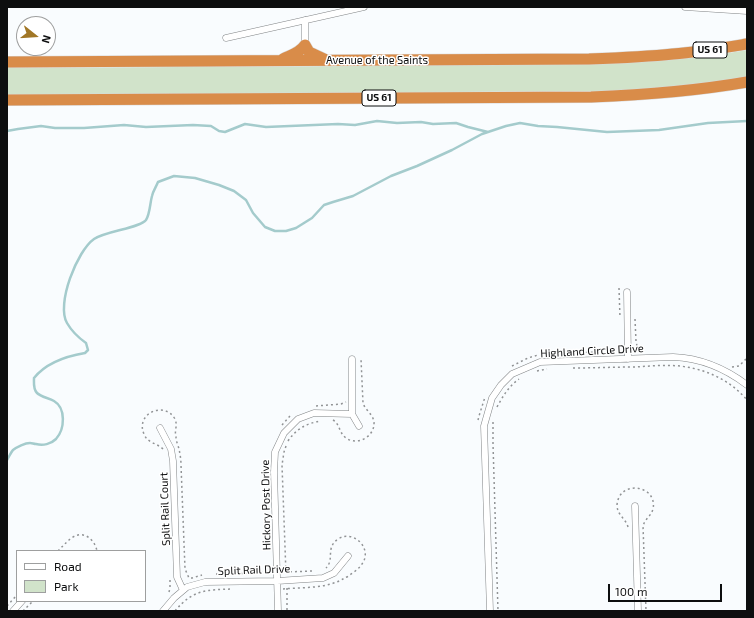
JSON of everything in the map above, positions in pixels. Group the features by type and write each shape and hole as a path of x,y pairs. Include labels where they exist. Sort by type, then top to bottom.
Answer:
{"highway":[{"name":"Avenue of the Saints","path":"7,62 589,59 672,54 747,44"},
{"path":"278,61 299,52 305,46 309,52 328,60"},
{"name":"US 61","path":"7,100 591,97 673,92 747,82"}],"street":[{"path":"226,38 364,7"},
{"path":"685,7 747,11"},
{"path":"305,20 305,46"},
{"path":"627,292 628,359"},
{"name":"Highland Circle Drive","path":"490,611 484,426 492,398 501,385 512,374 540,362 673,357 700,361 718,368 747,384"},
{"path":"352,359 352,414 359,426"},
{"name":"Hickory Post Drive","path":"278,611 274,472 275,452 284,433 298,420 314,413 352,414"},
{"name":"Split Rail Court","path":"160,428 171,449 173,461 177,576 183,590"},
{"path":"635,506 638,611"},
{"name":"Split Rail Drive","path":"163,611 174,598 187,587 205,582 323,578 334,573 348,556"},
{"path":"13,611 21,602"}],"path":[{"path":"628,351 638,351 635,318"},
{"path":"509,368 536,355 549,353 605,352"},
{"path":"730,367 739,366 747,358"},
{"path":"329,420 336,422 342,434 349,440 361,440 371,433 374,425 372,416 364,407 363,403 362,359"},
{"path":"571,368 686,367 700,370 726,381 747,400"},
{"path":"533,373 548,369"},
{"path":"496,408 512,384 522,377"},
{"path":"478,424 479,416 487,392"},
{"path":"314,406 343,404 347,400"},
{"path":"163,450 148,440 142,429 142,425 146,417 152,412 160,410 168,412 174,418 177,426 175,436 181,464 185,569 189,578 205,575"},
{"path":"280,427 294,414"},
{"path":"287,611 282,465 284,452 289,440 300,428 308,424 324,420"},
{"path":"493,420 492,444 498,611"},
{"path":"59,550 74,536 82,535 92,540 97,550"},
{"path":"278,589 323,586 343,579 359,568 364,560 365,551 362,543 350,536 338,539 330,549 330,561 326,569"},
{"path":"210,574 261,573 270,571 314,571"},
{"path":"169,592 170,573"},
{"path":"174,611 185,600 194,594 208,590 237,589"},
{"path":"7,606 16,596"},
{"path":"24,611 32,602"}],"green space":[{"path":"747,50 747,77 714,83 617,91 7,95 7,68 343,66 650,61 710,56"}],"waterway":[{"path":"7,131 41,126 55,128 84,128 124,125 146,127 193,125 211,126 219,131 225,132 245,124 266,127 338,124 355,125 377,121 397,123 421,122 433,124 456,123 488,132"},
{"path":"7,460 13,450 19,446 30,443 41,445 47,444 54,441 59,435 63,419 61,408 54,401 37,393 34,388 34,378 44,368 51,364 64,358 85,353 88,350 86,343 75,334 69,326 64,314 66,291 70,278 81,255 94,239 99,236 143,223 146,220 152,194 158,182 174,176 195,178 219,185 234,191 246,200 253,213 265,227 275,231 286,231 296,228 312,218 324,205 353,196 391,176 452,150 482,134 506,126 520,123 607,132 659,130 708,123 747,121"}]}
